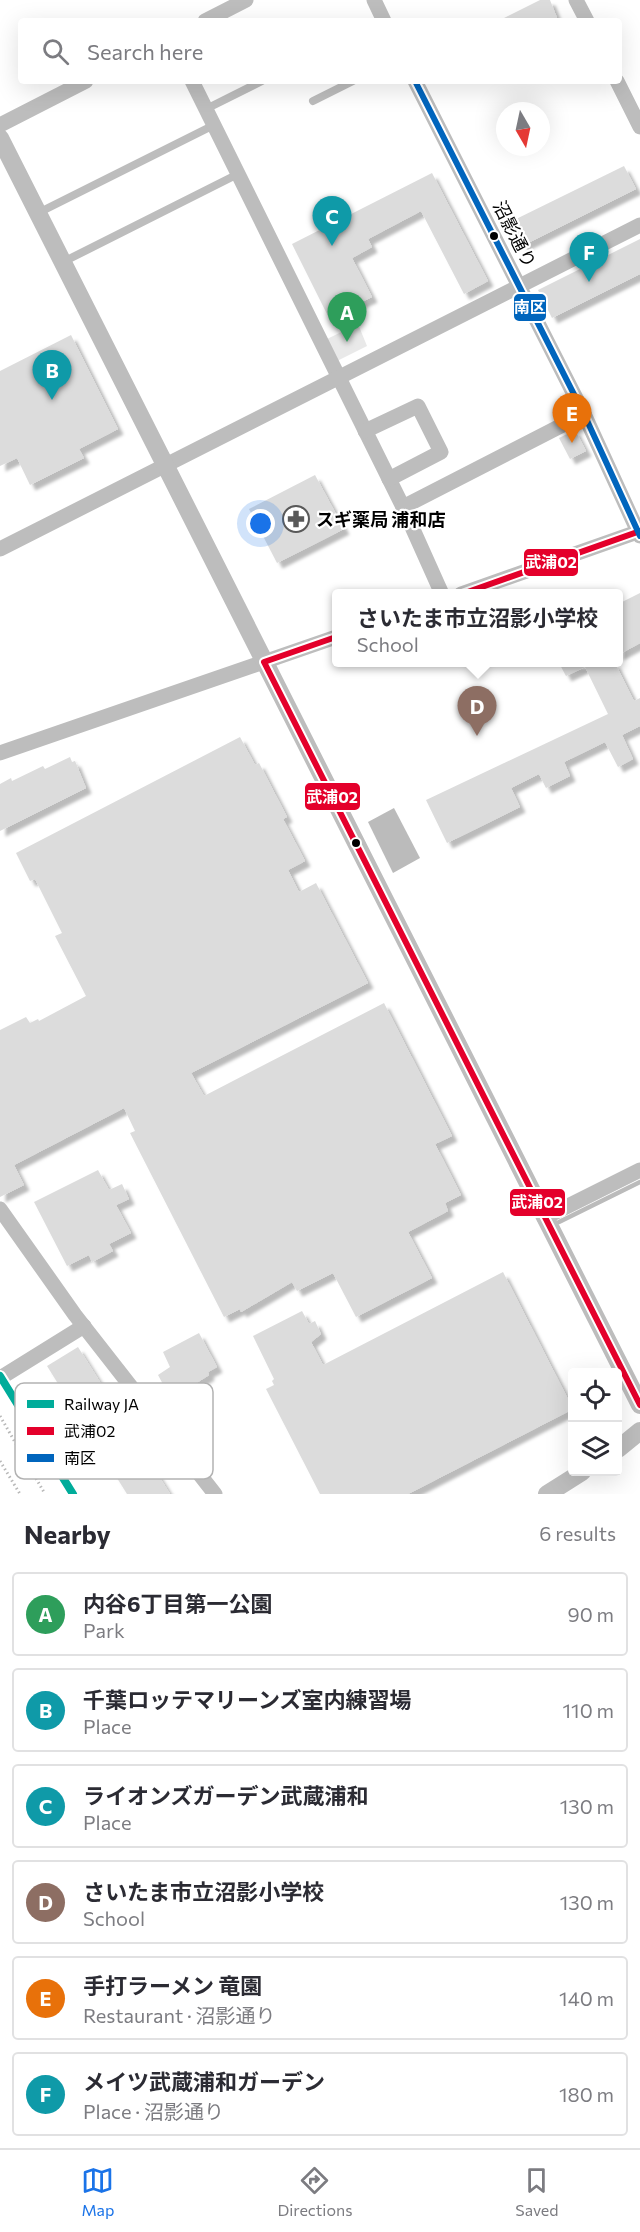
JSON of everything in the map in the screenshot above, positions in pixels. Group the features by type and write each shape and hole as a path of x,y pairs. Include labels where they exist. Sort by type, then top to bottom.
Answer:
{"street":[{"path":"211,18 246,0"},
{"path":"374,0 382,18"},
{"path":"576,0 585,18"},
{"path":"0,125 80,84"},
{"path":"194,84 403,507 440,589"},
{"name":"沼影通り","path":"417,84 584,414 639,533"},
{"path":"619,84 640,126"},
{"path":"0,138 543,1218 640,1405"},
{"path":"0,549 640,225"},
{"path":"365,431 418,406 441,452 389,479"},
{"path":"403,507 584,414"},
{"path":"476,589 639,533"},
{"path":"0,753 332,638"},
{"path":"543,1218 640,1170"},
{"path":"0,1209 84,1326 128,1383"},
{"path":"0,1378 84,1326"},
{"path":"622,1446 640,1431"},
{"path":"547,1494 576,1476"},
{"path":"203,1479 215,1494"}],"lane":[{"path":"206,109 256,84"},
{"path":"313,101 347,84"},
{"path":"37,214 214,125"},
{"path":"63,262 238,174"}],"path":[{"path":"0,1416 15,1442"},
{"path":"0,1461 20,1494"},
{"path":"36,1479 45,1494"}],"shaded area":[{"path":"358,324 367,346 337,361 327,339"},
{"path":"394,808 420,858 393,873 368,822"}],"building":[{"path":"540,0 550,0 557,18 504,18"},
{"path":"624,166 636,189 522,246 510,222"},
{"path":"432,173 488,281 464,294 421,211 368,239 372,247 352,258 372,297 329,318 292,244"},
{"path":"640,239 640,274 552,318 538,290"},
{"path":"71,335 118,429 79,449 84,458 30,485 17,458 0,466 0,371"},
{"path":"575,430 586,451 570,459 559,438"},
{"name":"スギ薬局 浦和店","path":"315,475 344,529 277,563 249,509"},
{"path":"640,593 640,643 623,652 623,602"},
{"path":"561,667 585,667 566,676"},
{"path":"585,667 617,667 634,701 640,698 640,726 622,735 633,759 618,767 605,742 564,762 570,776 546,788 539,774 511,788 520,807 447,843 426,800 608,714"},
{"path":"240,737 255,765 259,763 287,817 283,819 305,861 288,870 299,892 316,883 368,983 191,1073 204,1096 384,1003 452,1136 435,1144 461,1195 445,1203 448,1211 408,1232 432,1278 356,1317 333,1273 297,1291 292,1282 241,1312 240,1309 224,1317 130,1133 135,1131 124,1108 14,1165 24,1185 0,1197 0,1030 26,1017 30,1023 38,1019 39,1021 86,996 55,936 62,933 35,879 30,881 16,853"},
{"path":"70,757 72,762 75,761 86,788 0,831 0,784 11,778 12,781 43,766 45,769"},
{"path":"98,1170 109,1190 122,1184 129,1199 116,1205 131,1233 109,1244 113,1251 92,1262 89,1255 67,1266 34,1202"},
{"path":"503,1272 568,1399 568,1412 408,1494 320,1494 266,1389 274,1385 272,1381 274,1379 253,1336 302,1311 309,1324 315,1321 321,1334 311,1342 323,1365"},
{"path":"199,1333 217,1367 196,1383 162,1383 158,1375 170,1367 163,1352"},
{"path":"78,1347 101,1383 58,1383 47,1366"},
{"path":"118,1479 161,1479 170,1494 127,1494"}],"waterway":[{"path":"559,1222 640,1182"}],"rail line":[{"name":"JA","path":"0,1376 15,1400"},
{"name":"JA","path":"64,1479 73,1494"}],"transit line":[{"name":"南区","path":"417,84 584,414 640,536"},
{"name":"武浦02","path":"476,589 640,531"},
{"name":"武浦02","path":"332,638 264,662 640,1405"}],"place":[{"name":"ライオンズガーデン武蔵浦和","path":"332,246"},
{"name":"メイツ武蔵浦和ガーデン","path":"589,282"},
{"name":"内谷6丁目第一公園","path":"347,342"},
{"name":"千葉ロッテマリーンズ室内練習場","path":"52,400"},
{"name":"手打ラーメン 竜園","path":"572,443"},
{"name":"スギ薬局 浦和店","path":"296,519"},
{"name":"さいたま市立沼影小学校","path":"477,736"}]}
